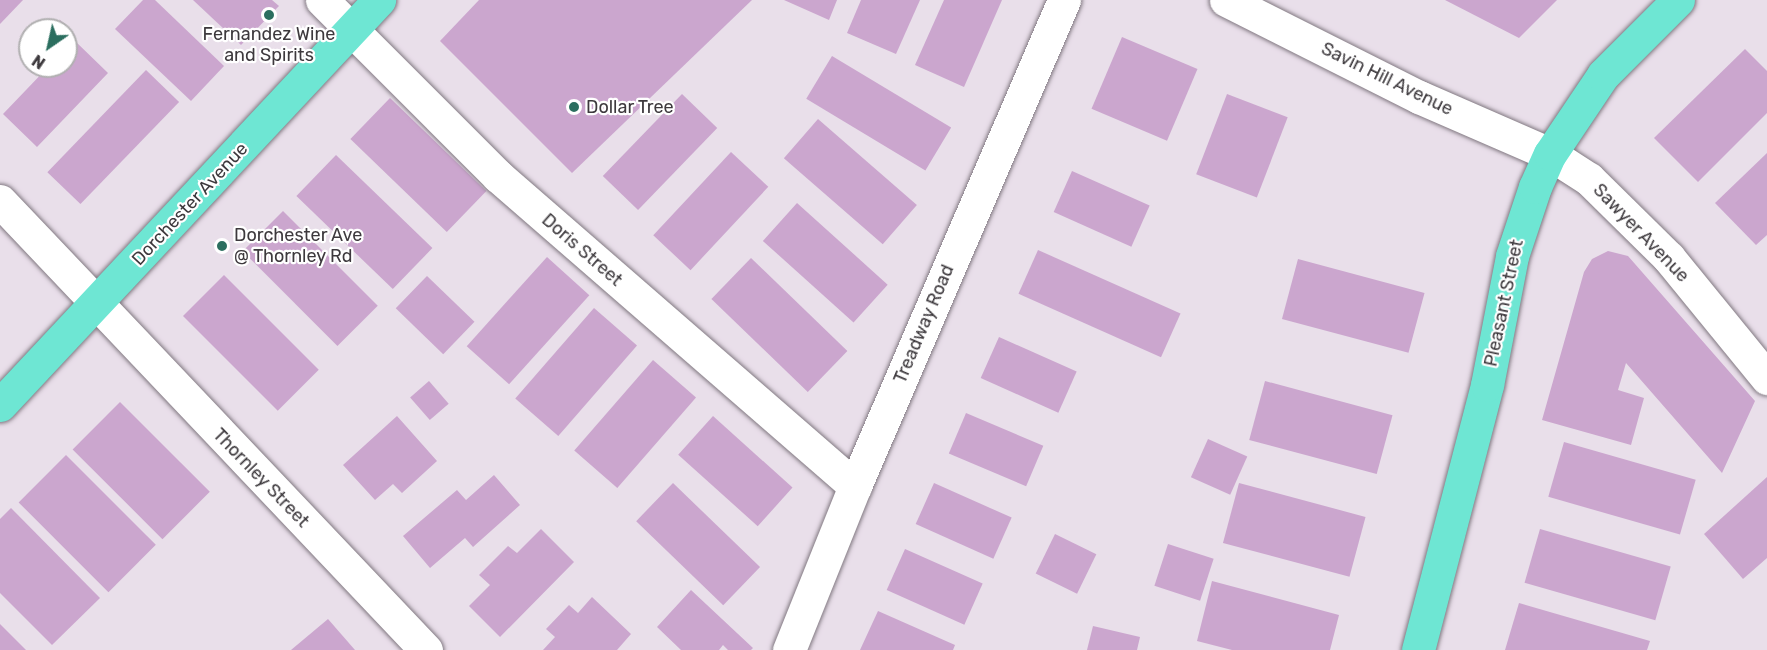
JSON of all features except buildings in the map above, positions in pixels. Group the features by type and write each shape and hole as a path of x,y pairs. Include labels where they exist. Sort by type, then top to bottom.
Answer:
{"main road":[{"name":"Dorchester Avenue","path":"0,405 96,306 378,0"},
{"name":"Pleasant Street","path":"1418,650 1487,385 1512,256 1550,154 1603,75 1678,0"}],"street":[{"name":"Doris Street","path":"322,0 498,176 855,486"},
{"name":"Treadway Road","path":"789,650 855,486 1064,0"},
{"name":"Savin Hill Avenue","path":"1226,0 1419,97 1550,154"},
{"name":"Sawyer Avenue","path":"1550,154 1588,179 1669,258 1767,378"},
{"name":"Thornley Street","path":"0,201 96,306 426,650"}],"place":[{"name":"Fernandez Wine and Spirits","path":"269,15"},
{"name":"Dollar Tree","path":"574,107"},
{"name":"Dorchester Ave @ Thornley Rd","path":"222,246"}]}
